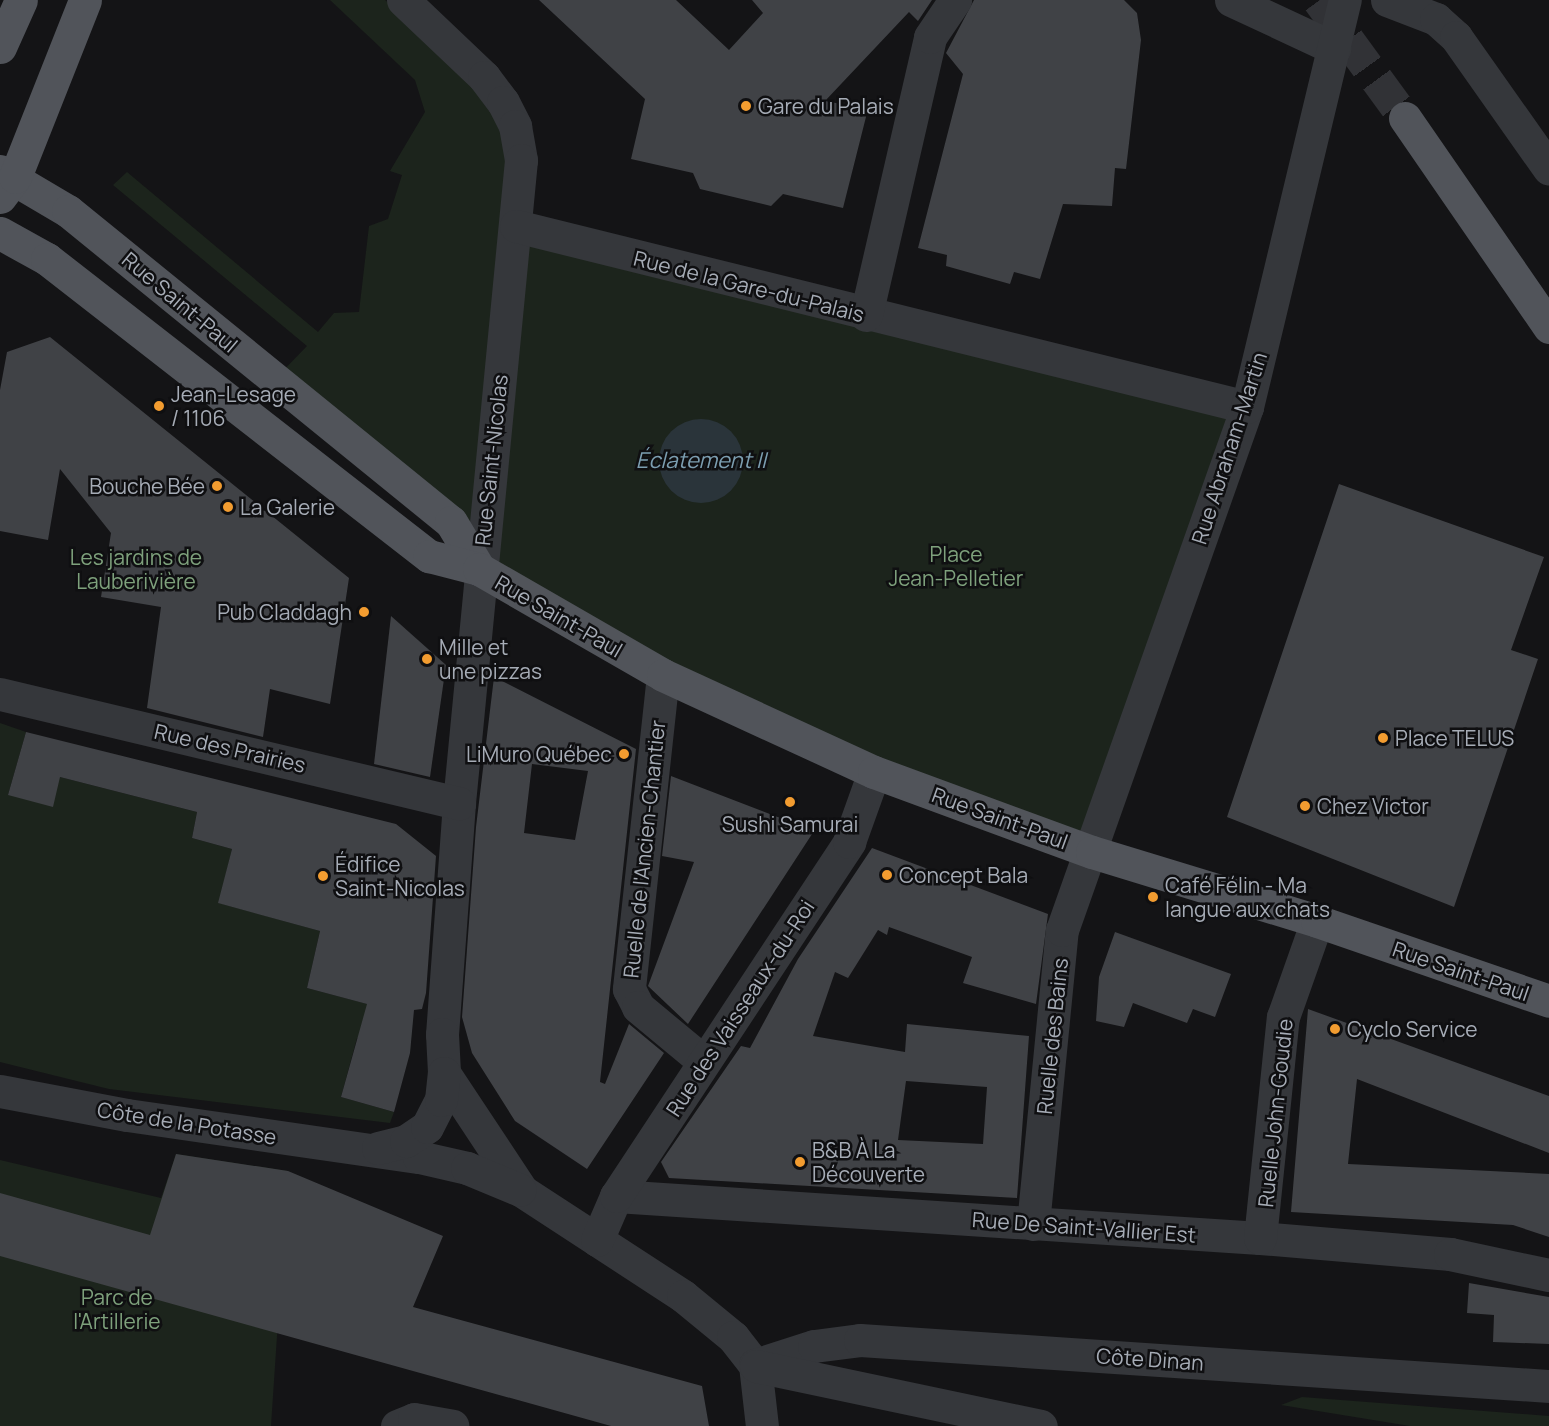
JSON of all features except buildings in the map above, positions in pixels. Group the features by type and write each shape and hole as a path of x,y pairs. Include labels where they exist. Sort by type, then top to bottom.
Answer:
{"main road":[{"path":"0,47 21,0"},
{"path":"5,181 85,0"},
{"path":"1406,118 1549,327"},
{"name":"Rue Saint-Paul","path":"5,181 76,217 451,522 479,569"},
{"name":"Rue Saint-Paul","path":"0,233 47,259 429,556 479,569 663,675 874,772 1092,852 1317,921 1549,1001"}],"street":[{"path":"403,0 484,77 507,110 521,160 516,226"},
{"path":"866,315 930,37 955,0"},
{"path":"1231,0 1334,48"},
{"name":"Rue Abraham-Martin","path":"1092,852 1247,407 1345,0"},
{"path":"1387,0 1436,19 1456,37 1549,169"},
{"name":"Rue de la Gare-du-Palais","path":"516,226 866,315 1247,407"},
{"name":"Rue Saint-Nicolas","path":"444,1073 442,1034 459,803 479,569 516,226"},
{"name":"Ruelle de l'Ancien-Chantier","path":"663,675 629,989 638,1007 703,1061"},
{"name":"Rue des Prairies","path":"0,694 459,803"},
{"name":"Rue des Vaisseaux-du-Roi","path":"597,1240 616,1196 849,842 865,808 874,772"},
{"name":"Ruelle des Bains","path":"1033,1224 1062,930 1092,852"},
{"name":"Ruelle John-Goudie","path":"1260,1238 1284,1017 1317,921"},
{"path":"444,1073 522,1191 718,1322 755,1365 762,1426"},
{"name":"Côte de la Potasse","path":"374,1149 406,1141 427,1127 441,1100 444,1073"},
{"name":"Côte de la Potasse","path":"0,1091 127,1115 374,1149 467,1168 522,1191"},
{"name":"Rue De Saint-Vallier Est","path":"616,1196 1260,1238 1450,1254 1549,1275"},
{"name":"Côte Dinan","path":"755,1365 814,1346 860,1340 1549,1386"},
{"path":"755,1365 1041,1426"},
{"path":"397,1426 414,1419 452,1426"}],"green space":[{"name":"Place Jean-Pelletier","path":"330,0 385,0 503,102 516,226 1247,407 1092,852 542,610 274,380 307,346 113,185 127,172 318,332 334,313 359,312 369,226 388,219 402,175 390,171 425,112 415,80"},
{"path":"0,723 26,732 8,795 60,777 197,812 192,838 232,849 219,903 320,931 307,988 413,1016 410,1052 357,1038 341,1097 394,1112 390,1123 109,1089 0,1062"},
{"name":"Parc de l'Artillerie","path":"176,1154 288,1171 271,1426 0,1426 0,1160 161,1198"},
{"path":"1302,1397 1549,1416 1549,1426 1410,1426 1281,1405"}],"water":[{"name":"Éclatement II","path":"701,419 717,422 731,431 740,445 743,461 740,477 731,491 717,500 701,503 685,500 671,491 662,477 659,461 662,445 671,431 685,422"}],"tunnel":[{"path":"1319,0 1405,118"}],"place":[{"name":"Gare du Palais","path":"746,106"},
{"name":"Jean-Lesage / 1106","path":"159,406"},
{"name":"Bouche Bée","path":"217,486"},
{"name":"La Galerie","path":"228,507"},
{"name":"Pub Claddagh","path":"364,612"},
{"name":"Mille et une pizzas","path":"427,659"},
{"name":"Place TELUS","path":"1383,738"},
{"name":"LiMuro Québec","path":"624,754"},
{"name":"Sushi Samurai","path":"790,802"},
{"name":"Chez Victor","path":"1305,806"},
{"name":"Concept Bala","path":"887,875"},
{"name":"Édifice Saint-Nicolas","path":"323,876"},
{"name":"Café Félin - Ma langue aux chats","path":"1153,897"},
{"name":"Cyclo Service","path":"1335,1029"},
{"name":"B&B À La Découverte","path":"800,1162"}],"park label":[{"name":"Les jardins de Lauberivière","path":"136,569"}]}
